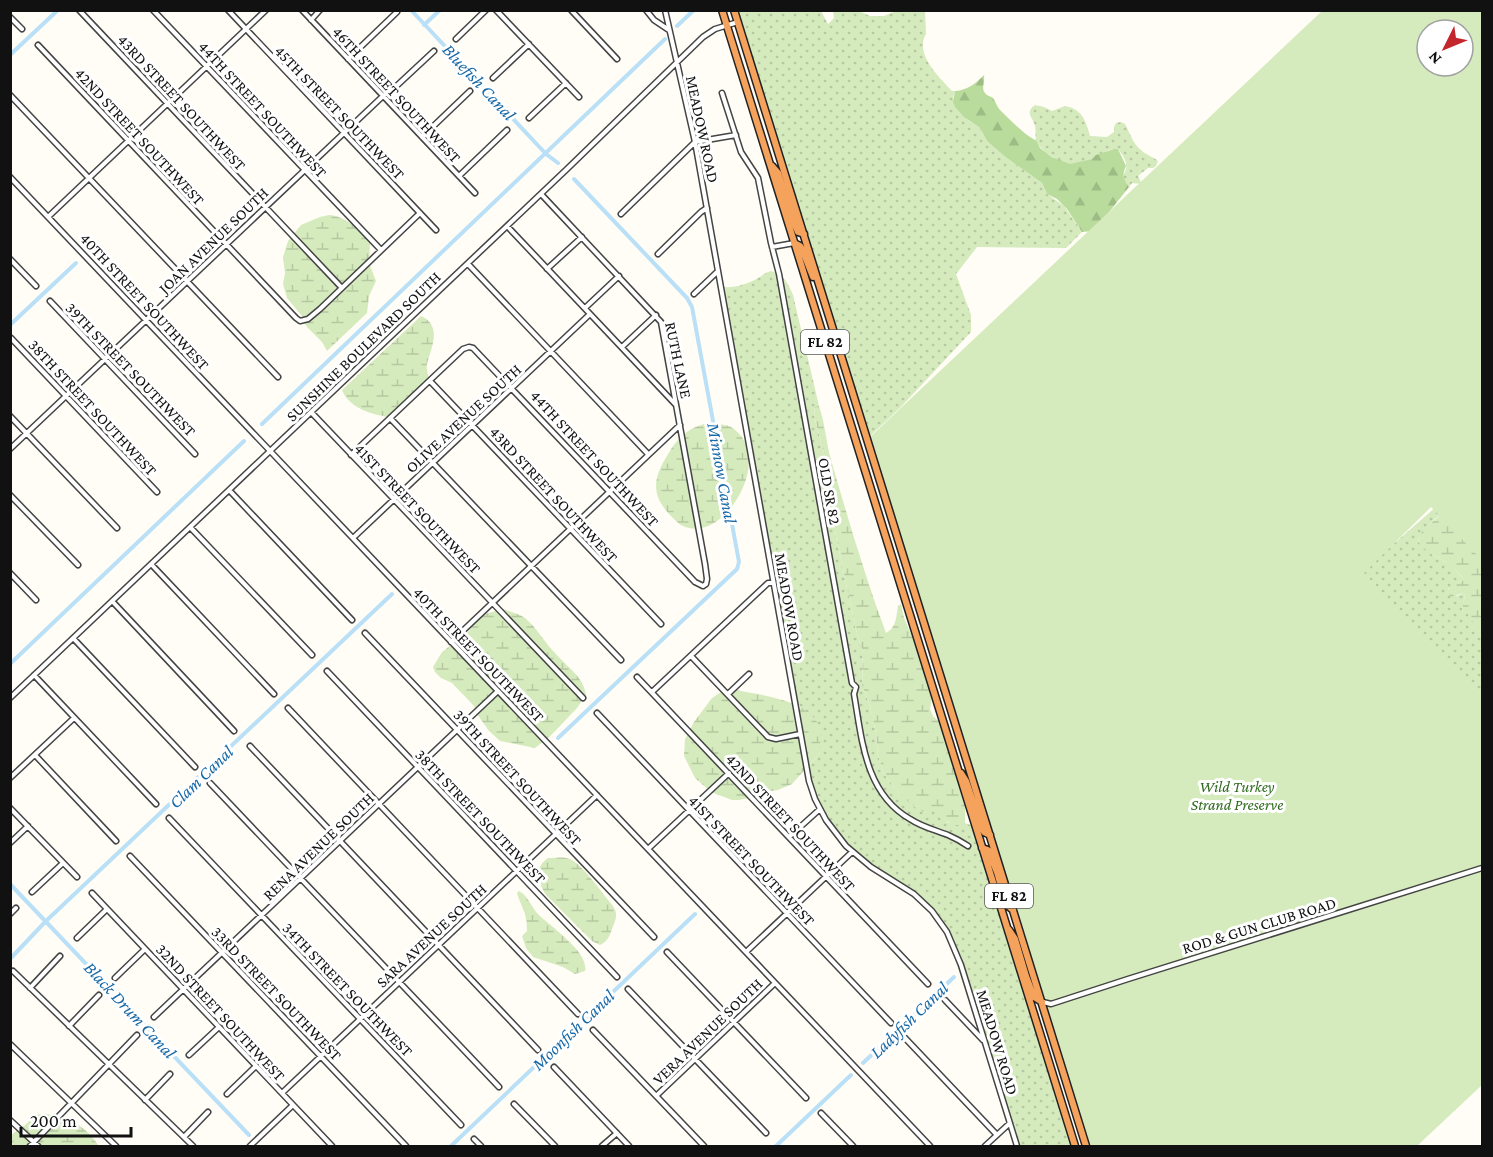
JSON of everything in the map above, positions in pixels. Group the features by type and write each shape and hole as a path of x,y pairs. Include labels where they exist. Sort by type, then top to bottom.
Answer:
{"highway":[{"name":"FL 82","path":"722,10 1075,1146"},
{"name":"FL 82","path":"734,10 1086,1146"},
{"path":"770,163 778,173 798,232 804,234"},
{"path":"794,243 802,249 811,270 826,320 832,328"},
{"path":"956,765 966,781 982,828 990,835"},
{"path":"982,848 990,853 1006,904 1013,910"},
{"path":"1006,925 1015,939 1034,997 1042,1002"}],"street":[{"name":"43RD STREET SOUTHWEST","path":"79,10 342,288"},
{"name":"44TH STREET SOUTHWEST","path":"153,10 381,250"},
{"name":"45TH STREET SOUTHWEST","path":"228,10 436,230"},
{"path":"48,217 266,10"},
{"name":"46TH STREET SOUTHWEST","path":"302,10 475,193"},
{"path":"310,20 320,10"},
{"path":"456,39 486,10"},
{"path":"496,10 579,97"},
{"path":"571,10 617,59"},
{"path":"646,10 654,20 670,31"},
{"name":"MEADOW ROAD","path":"665,10 695,142 809,781 820,808 835,833 852,852 914,894 942,925 957,952 1017,1146"},
{"path":"348,59 397,12"},
{"path":"10,17 22,29"},
{"name":"SUNSHINE BOULEVARD SOUTH","path":"10,698 707,34 738,22"},
{"path":"493,78 529,44"},
{"name":"42ND STREET SOUTHWEST","path":"38,45 296,318 305,321 342,288"},
{"name":"JOAN AVENUE SOUTH","path":"10,449 343,133 434,51"},
{"path":"529,118 566,83"},
{"path":"422,137 470,91"},
{"name":"OLD SR 82","path":"722,93 741,152 758,178 779,274 852,683 856,687 854,694 869,771 880,791 901,813 919,824 968,846"},
{"path":"10,95 278,377"},
{"path":"459,176 507,130"},
{"path":"621,214 695,142 736,135"},
{"name":"40TH STREET SOUTHWEST","path":"12,180 930,1146"},
{"path":"541,194 656,315 622,347"},
{"path":"658,254 706,208"},
{"path":"342,288 420,213"},
{"path":"507,226 676,405"},
{"path":"547,269 582,237"},
{"path":"772,248 794,243"},
{"path":"10,259 36,286"},
{"path":"468,264 648,454"},
{"path":"694,294 718,271"},
{"path":"585,308 619,276"},
{"name":"39TH STREET SOUTHWEST","path":"50,301 195,454"},
{"name":"OLIVE AVENUE SOUTH","path":"353,538 590,314"},
{"name":"RUTH LANE","path":"656,315 661,322 707,579 703,586"},
{"name":"38TH STREET SOUTHWEST","path":"11,338 157,492"},
{"name":"44TH STREET SOUTHWEST","path":"430,381 463,349 473,348 609,492 696,582 703,586"},
{"name":"43RD STREET SOUTHWEST","path":"430,381 661,624"},
{"path":"351,455 430,381"},
{"name":"41ST STREET SOUTHWEST","path":"311,412 583,698"},
{"path":"10,416 117,528"},
{"path":"390,418 621,660"},
{"path":"451,642 680,425"},
{"path":"229,490 352,620"},
{"path":"10,495 78,565"},
{"path":"190,527 312,655"},
{"path":"151,564 274,694"},
{"path":"10,573 36,600"},
{"path":"652,692 768,583 773,583"},
{"path":"112,601 234,731"},
{"name":"39TH STREET SOUTHWEST","path":"365,633 654,938"},
{"path":"73,638 195,767"},
{"path":"691,656 768,737 776,739 800,734"},
{"name":"38TH STREET SOUTHWEST","path":"327,671 617,977"},
{"path":"728,694 749,674"},
{"path":"34,675 156,804"},
{"name":"42ND STREET SOUTHWEST","path":"637,677 928,984"},
{"name":"RENA AVENUE SOUTH","path":"154,1017 498,691"},
{"path":"288,708 578,1014"},
{"name":"41ST STREET SOUTHWEST","path":"597,713 891,1023"},
{"path":"10,778 74,718"},
{"path":"250,746 537,1050"},
{"path":"35,755 117,841"},
{"path":"648,849 729,773"},
{"path":"210,783 498,1087"},
{"name":"SARA AVENUE SOUTH","path":"282,1093 597,795"},
{"path":"10,808 77,877"},
{"path":"789,837 820,808"},
{"name":"34TH STREET SOUTHWEST","path":"169,818 460,1125"},
{"path":"10,843 28,826"},
{"path":"746,952 852,852"},
{"name":"33RD STREET SOUTHWEST","path":"130,855 406,1146"},
{"path":"32,892 63,862"},
{"name":"ROD & GUN CLUB ROAD","path":"1042,1002 1051,1004 1482,868"},
{"name":"32ND STREET SOUTHWEST","path":"92,893 330,1146"},
{"path":"10,914 16,908"},
{"path":"77,938 107,909"},
{"path":"115,978 145,949"},
{"path":"667,952 806,1098"},
{"path":"30,988 60,956"},
{"path":"13,971 193,1146"},
{"name":"VERA AVENUE SOUTH","path":"656,1096 775,983"},
{"path":"628,989 766,1133"},
{"path":"69,1026 99,995"},
{"path":"945,1000 986,1043"},
{"path":"189,1055 219,1027"},
{"path":"593,1030 704,1146"},
{"path":"30,1146 137,1035"},
{"path":"905,1038 997,1135"},
{"path":"10,1044 116,1146"},
{"path":"227,1094 256,1066"},
{"path":"554,1067 629,1146"},
{"path":"145,1100 170,1074"},
{"path":"514,1104 555,1146"},
{"path":"250,1146 293,1105"},
{"path":"184,1137 208,1112"},
{"path":"821,1113 853,1146"},
{"path":"10,1120 38,1146"},
{"path":"985,1146 1010,1123"},
{"path":"602,1146 616,1133"},
{"path":"474,1139 481,1146"}],"green space":[{"path":"736,11 821,11 828,24 834,18 833,11 859,11 870,16 884,16 896,11 925,11 926,34 923,49 930,65 952,91 955,91 953,98 961,113 980,128 987,141 1004,156 1042,183 1047,194 1064,206 1082,232 1066,248 977,247 956,274 971,315 971,332 900,408 869,437"},
{"name":"Wild Turkey Strand Preserve","path":"1322,11 1482,11 1482,560 1431,507 1364,573 1482,699 1482,1085 1417,1146 1090,1146 869,438"},
{"path":"984,75 983,89 986,94 993,98 1000,110 1036,140 1040,148 1052,157 1070,164 1118,149 1126,166 1124,176 1129,187 1094,231 1082,232 1067,209 1057,199 1047,194 1042,183 1004,156 987,141 980,128 964,117 955,107 953,102 955,91 971,86"},
{"path":"1035,105 1052,111 1065,106 1076,110 1085,121 1090,136 1107,137 1114,132 1116,123 1125,124 1138,148 1158,161 1156,166 1148,168 1138,176 1142,184 1132,183 1129,187 1124,176 1125,161 1118,149 1074,164 1055,158 1045,152 1036,140 1035,126 1030,113"},
{"path":"329,215 341,218 352,225 370,243 369,263 376,281 369,296 367,313 327,351 287,298 283,284 285,273 283,257 288,241 301,225"},
{"path":"771,271 785,280 793,295 819,406 814,407 815,419 824,454 836,536 863,653 862,685 870,706 878,755 884,774 899,793 935,808 948,822 973,826 1073,1146 1016,1146 952,950 940,926 926,907 908,891 853,856 837,839 819,812 811,792 805,770 820,753 800,706 794,704 724,287 746,284"},
{"path":"421,316 428,320 434,331 427,366 429,379 390,417 369,412 350,402 342,390"},
{"path":"819,406 831,460 886,633 894,624 898,606 901,604 904,618 917,648 932,696 930,709 941,724 965,807 965,825 948,822 935,809 928,814 917,809 899,793 884,774 878,755 870,706 862,685 863,653 836,536 824,454 815,419 814,407"},
{"path":"704,424 725,425 735,430 748,450 749,467 745,484 725,514 712,524 698,529 682,525 675,520 661,503 656,488 662,465 671,449 681,437 695,427"},
{"path":"1437,506 1440,515 1427,527 1418,541 1433,555 1453,566 1464,580 1459,582 1455,588 1448,589 1449,595 1455,597 1463,593 1465,595 1462,610 1467,612 1482,633 1482,715 1350,586"},
{"path":"1482,512 1482,633 1462,610 1465,595 1463,593 1457,595 1454,600 1449,595 1450,588 1455,588 1457,583 1464,580 1454,567 1429,552 1418,542 1422,531 1440,515"},
{"path":"503,609 520,615 529,622 578,677 586,695 560,726 535,748 500,741 489,731 474,706 452,683 441,678 433,667 442,652 468,632 476,621 485,614"},
{"path":"736,690 784,700 807,711 815,719 820,729 820,753 792,784 749,798 732,800 711,792 695,778 684,756 685,739 694,722 712,698 723,691"},
{"path":"548,858 572,860 588,875 613,906 616,913 615,920 609,937 600,945 592,941 546,895 541,885 539,870"},
{"path":"519,891 537,913 575,947 585,963 585,971 575,974 563,967 533,957 526,948 522,936 527,931 527,924 517,893"},
{"path":"36,1115 59,1116 75,1122 88,1132 99,1146 11,1146 11,1135"}],"waterway":[{"path":"10,55 58,10"},
{"name":"Bluefish Canal","path":"411,10 546,154 558,163"},
{"path":"424,25 440,10"},
{"path":"677,26 694,10"},
{"path":"262,424 665,39"},
{"name":"Minnow Canal","path":"558,738 737,569 739,562 692,307 687,298 574,179"},
{"path":"10,325 76,263"},
{"path":"10,664 244,441"},
{"name":"Clam Canal","path":"10,959 46,921 392,594"},
{"name":"Black Drum Canal","path":"10,884 249,1135"},
{"name":"Moonfish Canal","path":"451,1146 695,914"},
{"name":"Ladyfish Canal","path":"863,1063 954,977"},
{"name":"Ladyfish Canal","path":"776,1146 851,1075"}]}
